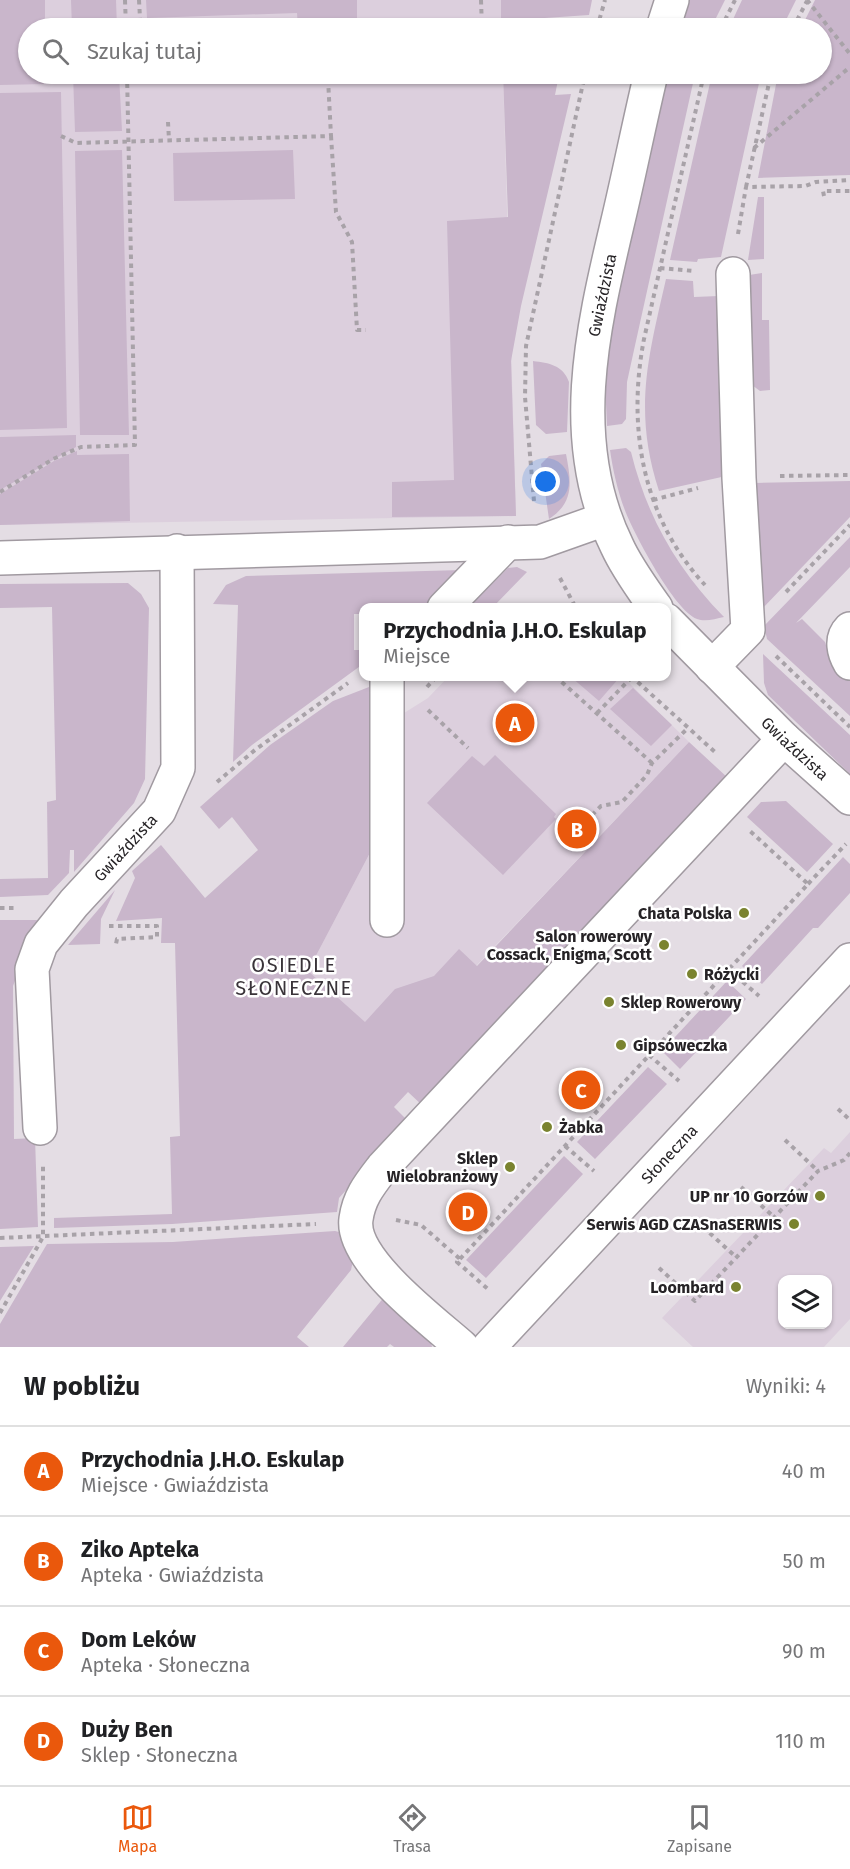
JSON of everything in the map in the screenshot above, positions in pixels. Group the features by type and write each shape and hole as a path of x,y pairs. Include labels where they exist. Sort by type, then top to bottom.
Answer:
{"street":[{"path":"666,18 672,0"},
{"name":"Gwiaździsta","path":"649,84 594,323 587,381 589,441 594,481 605,519 632,574 652,603"},
{"path":"712,667 748,630 740,478 735,259"},
{"path":"0,558 540,542 605,519"},
{"path":"449,603 508,542"},
{"name":"Gwiaździsta","path":"40,1128 32,969 41,944 74,903 159,812 178,768 177,551"},
{"name":"Gwiaździsta","path":"671,625 784,739 850,798"},
{"path":"850,629 846,633 843,652 850,663"},
{"path":"371,681 387,920"},
{"path":"462,1347 382,1276 366,1254 355,1222 362,1194 383,1167 784,739"},
{"name":"Słoneczna","path":"489,1347 850,960"}],"path":[{"path":"125,0 126,18"},
{"path":"139,0 140,18"},
{"path":"481,0 482,18"},
{"path":"600,18 605,0"},
{"path":"726,18 735,0"},
{"path":"798,18 807,0 821,18"},
{"path":"832,31 850,54"},
{"path":"832,82 850,67"},
{"path":"0,492 53,459 81,447 135,445 127,84"},
{"path":"328,84 336,212 352,242 357,330 366,330"},
{"path":"573,603 540,542 534,512 525,397 526,346 583,84"},
{"path":"735,259 746,187 769,84"},
{"path":"754,148 830,84"},
{"path":"168,122 169,140"},
{"path":"61,136 76,143 330,136"},
{"path":"746,187 805,186 816,182 850,180"},
{"path":"824,196 824,191 850,191"},
{"path":"660,268 695,271"},
{"path":"740,478 850,475"},
{"path":"653,500 691,490"},
{"path":"748,630 850,525"},
{"path":"255,750 366,681"},
{"path":"561,681 652,763"},
{"path":"597,713 628,681"},
{"path":"636,681 746,779"},
{"path":"425,707 468,748"},
{"path":"592,815 601,806 622,802 647,775 652,763 688,728"},
{"path":"744,826 808,884"},
{"path":"481,1283 457,1262 846,844"},
{"path":"107,919 106,926 157,926 157,937 117,939 116,944"},
{"path":"729,970 759,996"},
{"path":"649,1055 679,1081"},
{"path":"838,1109 850,1120"},
{"path":"0,1313 43,1237 40,1128"},
{"path":"785,1140 818,1171"},
{"path":"565,1146 594,1171"},
{"path":"659,1268 694,1301 818,1171 844,1160 850,1153"},
{"path":"741,1187 774,1217"},
{"path":"389,1219 421,1225 460,1259"},
{"path":"0,1238 322,1224"},
{"path":"703,1227 736,1257"}],"shaded area":[{"path":"0,0 501,0 502,18 18,18 18,84 503,84 516,516 0,525"},
{"path":"0,0 45,0 45,18 18,18 18,84 46,84 0,85"},
{"path":"71,0 116,0 117,18 72,18"},
{"path":"146,0 357,0 357,18 297,18 297,13 147,18"},
{"path":"501,0 592,0 589,15 501,18"},
{"path":"689,0 725,0 716,18 682,18"},
{"path":"742,0 796,0 787,18 734,18"},
{"path":"815,0 850,0 850,175 758,178 776,84 832,84 832,18 806,18"},
{"path":"73,84 120,84 122,131 75,132"},
{"path":"503,84 557,84 555,95 571,94 521,306 511,361 516,516 392,517 392,482 454,480 447,221 508,217"},
{"path":"664,84 693,84 627,382 626,419 622,424 607,426 605,382 612,324"},
{"path":"710,84 759,84 721,257 698,259 697,262 670,260"},
{"path":"61,92 67,428 0,430 0,93"},
{"path":"122,150 129,435 80,435 75,151"},
{"path":"293,150 295,199 174,201 173,153"},
{"path":"758,197 764,197 764,259 748,260"},
{"path":"762,273 762,320 769,320 770,390 760,391 752,385 749,275"},
{"path":"666,279 693,281 694,297 719,296 726,476 659,491 651,462 645,410 649,360"},
{"path":"533,361 559,368 569,382 567,432 546,434 536,425"},
{"path":"76,435 76,447 0,490 0,437"},
{"path":"626,448 631,452 646,498 666,541 692,580 724,617 700,620 688,613 677,602 646,554 626,513 618,490 610,450"},
{"path":"77,451 77,455 129,454 130,521 0,525 0,494 54,461"},
{"path":"566,454 570,482 567,498 549,519 541,464 549,456"},
{"path":"850,481 850,517 762,609 755,483"},
{"path":"850,537 850,567 796,623 802,619 825,642 829,655 850,681 850,716 767,639 764,626"},
{"path":"517,567 527,572 497,603 473,603 508,568"},
{"path":"462,570 429,603 359,603 359,614 354,614 354,650 359,650 359,667 252,745 233,762 238,605 213,604 226,585 246,576"},
{"path":"128,583 141,594 149,608 145,779 134,803 74,872 74,850 70,850 69,873 48,895 0,897 0,879 48,878 47,802 56,800 52,607 0,608 0,584"},
{"path":"763,654 850,735 850,774 768,695 764,683"},
{"path":"444,681 627,681 689,742 324,1126 308,971 372,849 369,735 428,698"},
{"path":"576,681 616,681 599,701"},
{"path":"369,687 372,849 308,971 365,1022 395,989 434,976 459,949 477,966 689,742 728,778 423,1106 408,1092 394,1107 408,1121 339,1198 337,1212 172,1224 54,1228 54,1218 172,1214 170,1137 180,1136 175,943 161,943 162,918 116,921 135,878 132,871 161,845 205,898 258,850 232,817 219,829 200,807 270,745 333,701"},
{"path":"633,688 672,725 651,746 610,709"},
{"path":"495,755 556,814 554,817 556,819 503,875 427,803 472,756 484,766"},
{"path":"786,801 833,844 807,872 747,817 761,802"},
{"path":"843,857 850,864 850,893 818,928 813,928 762,984 742,966"},
{"path":"115,890 101,919 100,944 68,945"},
{"path":"0,920 37,920 13,986 14,1139 35,1138 38,1227 0,1229"},
{"path":"727,981 746,999 680,1069 662,1051"},
{"path":"648,1067 667,1084 595,1159 577,1142"},
{"path":"850,1132 850,1319 824,1347 693,1347 662,1318 824,1148 831,1153"},
{"path":"564,1156 583,1174 486,1278 466,1260"},
{"path":"335,1231 343,1233 354,1256 351,1270 297,1337 309,1347 0,1347 0,1324 47,1244 173,1242"},
{"path":"34,1246 0,1301 0,1247"},
{"path":"385,1296 431,1342 432,1347 394,1347 390,1344 387,1347 343,1347"}],"place":[{"name":"Przychodnia J.H.O. Eskulap","path":"515,723"},
{"name":"Ziko Apteka","path":"577,829"},
{"name":"Chata Polska","path":"744,913"},
{"name":"Salon rowerowy Cossack, Enigma, Scott","path":"664,945"},
{"name":"Różycki","path":"692,974"},
{"name":"Sklep Rowerowy","path":"609,1002"},
{"name":"Gipsóweczka","path":"621,1045"},
{"name":"Dom Leków","path":"581,1090"},
{"name":"Żabka","path":"547,1127"},
{"name":"Sklep Wielobranżowy","path":"510,1167"},
{"name":"UP nr 10 Gorzów","path":"820,1196"},
{"name":"Duży Ben","path":"468,1212"},
{"name":"Serwis AGD CZASnaSERWIS","path":"794,1224"},
{"name":"Loombard","path":"736,1287"}],"district":[{"name":"OSIEDLE SŁONECZNE","path":"294,976"}]}
